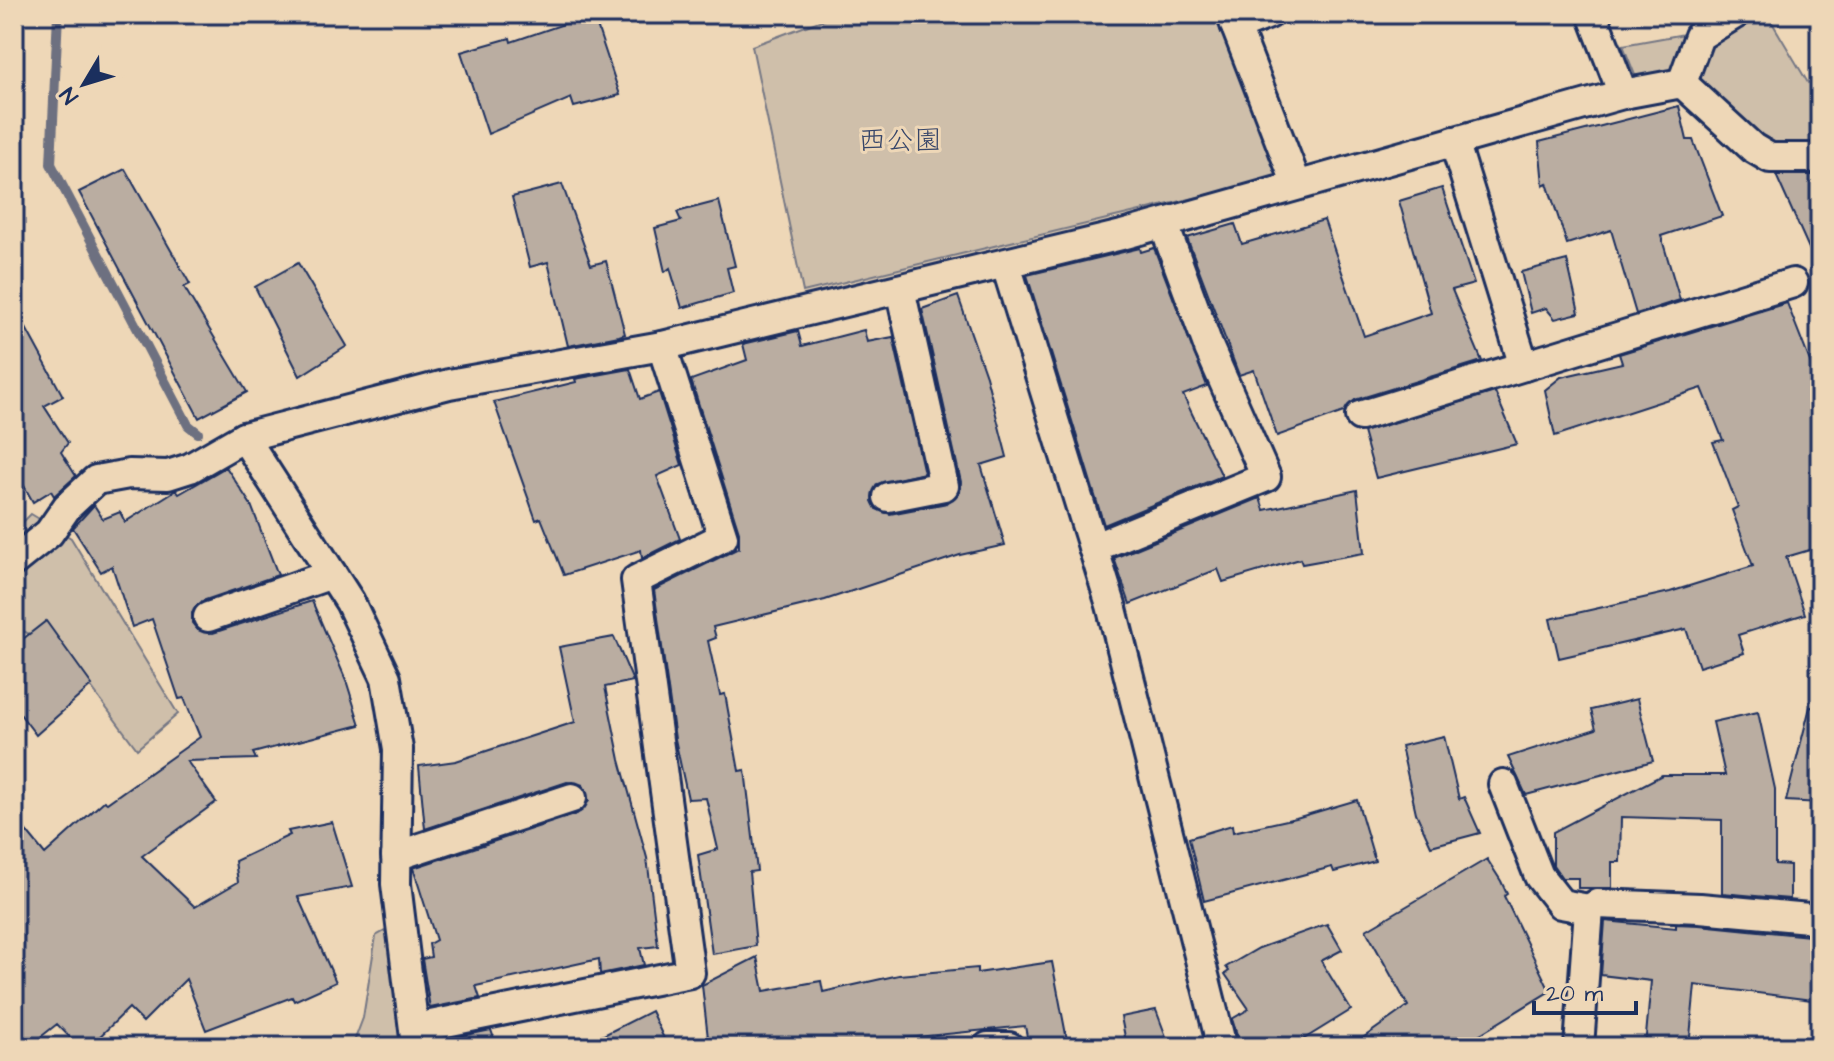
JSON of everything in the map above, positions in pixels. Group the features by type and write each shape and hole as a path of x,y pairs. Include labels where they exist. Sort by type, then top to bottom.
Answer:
{"street":[{"path":"1269,14 1233,21 1297,185"},
{"path":"1592,14 1623,94"},
{"path":"1682,83 1699,36 1735,14"},
{"path":"14,561 49,533 67,507 96,480 129,474 168,475 190,468 244,437 449,384 662,346 1006,265 1164,225 1623,94 1682,83"},
{"path":"1682,83 1753,148 1770,158 1820,158"},
{"path":"1454,141 1524,366"},
{"path":"1093,548 1266,477 1209,348 1164,225"},
{"path":"1006,265 1093,548 1161,797 1222,1047"},
{"path":"1360,416 1793,283"},
{"path":"888,497 944,486 900,289"},
{"path":"244,437 350,602 386,678 398,749 396,884 416,1037 690,973 636,580 723,537 662,346"},
{"path":"208,617 332,574"},
{"path":"1503,784 1539,876 1561,904 1589,909 1597,904 1700,908 1820,919"},
{"path":"396,856 572,798"},
{"path":"1579,1047 1589,909"},
{"path":"988,1047 1009,1047"}],"green space":[{"name":"西公園","path":"838,14 1225,14 1282,168 1273,179 803,292 752,46"},
{"path":"1743,14 1767,14 1808,83 1820,76 1820,149 1775,153 1759,142 1721,98 1678,69 1648,79 1635,75 1623,45 1690,33"},
{"path":"31,514 71,538 178,714 137,749 63,650 21,630 14,635 14,531"},
{"path":"385,931 393,936 403,1047 352,1047 363,1018 376,936"}],"building":[{"path":"593,14 620,95 574,107 571,98 488,134 461,52 510,38 511,42"},
{"path":"1679,106 1687,140 1693,140 1722,216 1661,236 1680,300 1636,314 1611,230 1567,244 1547,183 1543,185 1539,142"},
{"path":"125,169 190,284 184,287 247,392 199,418 79,192"},
{"path":"1776,175 1820,175 1820,273"},
{"path":"562,184 591,265 606,261 625,334 568,346 548,262 530,267 512,197"},
{"path":"1442,188 1474,284 1452,290 1482,361 1355,400 1344,412 1277,436 1254,370 1239,375 1187,238 1235,224 1242,244 1324,220 1364,336 1431,313 1399,201"},
{"path":"719,201 735,266 727,268 733,293 682,308 670,268 665,272 655,228 681,221 677,212"},
{"path":"1140,248 1141,252 1154,248 1207,386 1183,395 1222,476 1104,525 1027,275"},
{"path":"1567,260 1579,313 1555,319 1546,308 1531,313 1521,272"},
{"path":"298,263 347,346 300,376 255,287"},
{"path":"958,296 986,376 1007,457 981,465 1005,545 960,555 825,600 713,627 716,638 708,641 720,695 725,694 739,771 745,770 757,871 749,872 756,946 712,954 698,855 718,849 706,798 688,799 675,739 654,590 739,548 739,532 691,380 747,360 743,344 798,331 802,346 864,330 867,342 893,337 924,473 877,484 872,501 876,509 890,514 947,503 960,492 961,482 922,309"},
{"path":"1787,303 1820,387 1820,547 1786,557 1805,614 1738,635 1744,653 1699,667 1686,629 1559,658 1550,619 1670,592 1753,566 1732,510 1738,507 1713,442 1723,440 1702,388 1555,436 1545,390 1561,377 1622,363 1619,354"},
{"path":"14,306 63,396 44,406 68,443 61,452 76,476 54,496 51,491 33,502 14,468"},
{"path":"630,369 640,399 659,392 682,465 657,476 680,539 642,558 641,550 564,575 541,518 536,520 494,402 576,382 575,379"},
{"path":"1495,392 1517,444 1376,478 1363,432"},
{"path":"226,467 251,505 278,575 202,601 192,613 192,623 198,630 213,633 312,601 346,680 360,725 253,753 256,759 187,761 216,802 142,856 195,907 238,882 235,861 290,835 288,831 332,822 352,887 298,897 336,982 294,1001 292,997 206,1030 186,979 143,1022 129,1008 89,1047 79,1047 57,1024 28,1047 14,1047 14,816 45,854 104,801 107,803 200,737 184,698 179,699 152,619 132,627 112,566 101,572 73,528 94,505 103,519 120,512 125,522 176,490 179,494"},
{"path":"1357,490 1364,553 1302,564 1300,559 1223,582 1218,569 1130,604 1114,558 1260,498 1264,510"},
{"path":"46,621 92,685 36,735 14,706 14,646"},
{"path":"614,637 633,681 605,687 620,760 647,858 658,946 640,948 644,965 600,974 599,959 476,986 480,998 430,1008 422,959 431,957 429,944 436,940 413,868 577,814 589,801 583,785 567,782 425,829 419,766 456,761 575,722 559,647"},
{"path":"1637,699 1653,761 1526,795 1508,757 1596,729 1591,710"},
{"path":"1810,707 1820,708 1820,803 1786,801"},
{"path":"1758,712 1775,789 1775,864 1790,865 1790,899 1722,893 1722,820 1621,817 1620,862 1612,862 1612,888 1578,888 1578,878 1562,878 1553,865 1553,832 1662,775 1725,775 1713,722"},
{"path":"1444,736 1459,799 1464,797 1480,833 1431,846 1416,813 1401,746"},
{"path":"1357,800 1375,861 1334,872 1332,867 1204,901 1189,838 1232,825 1233,832 1296,818"},
{"path":"1487,859 1501,881 1507,894 1504,896 1550,991 1459,1047 1350,1047 1408,1006 1366,930"},
{"path":"1605,921 1676,928 1676,924 1699,925 1820,937 1820,1001 1695,985 1689,1047 1645,1047 1651,981 1601,975"},
{"path":"1327,924 1342,950 1321,961 1351,1010 1291,1047 1241,1047 1232,1019 1249,1009 1225,974 1229,971 1226,967 1259,948"},
{"path":"757,957 764,991 821,981 823,992 899,975 977,968 977,973 1052,962 1067,1040 1029,1047 1025,1026 898,1039 897,1046 709,1047 702,985"},
{"path":"1156,1010 1170,1047 1127,1047 1121,1017"},
{"path":"651,1011 668,1047 580,1047"},
{"path":"491,1030 497,1047 440,1047 438,1041"}],"waterway":[{"path":"58,14 51,164 188,425 198,433"}]}
